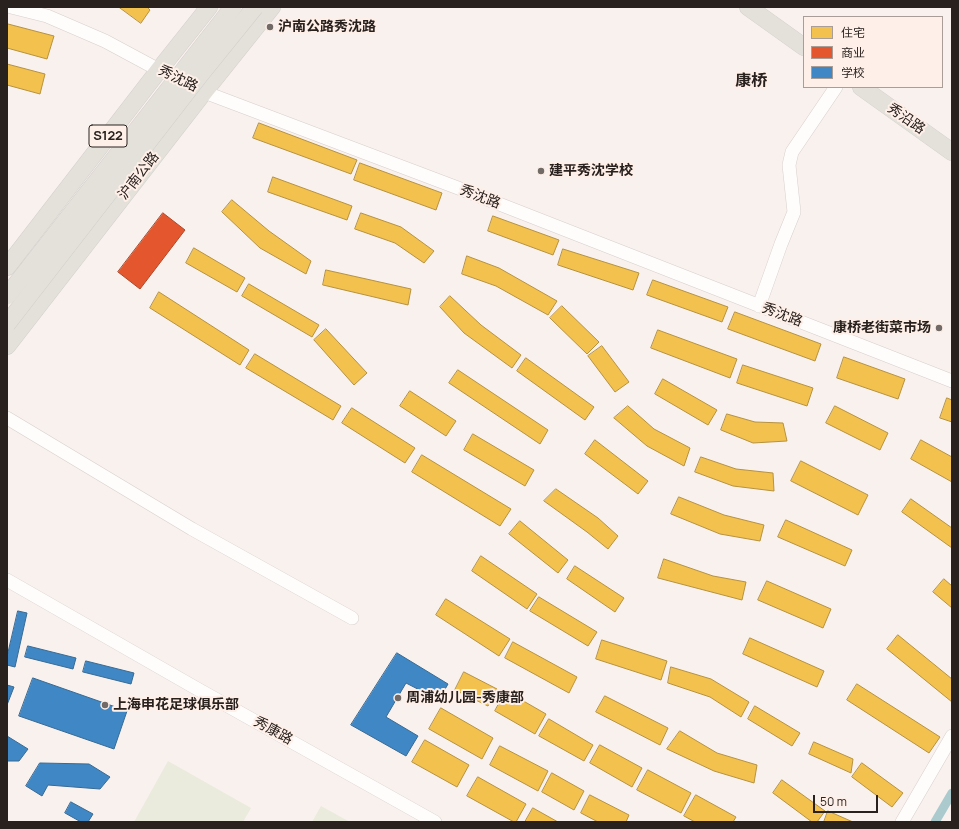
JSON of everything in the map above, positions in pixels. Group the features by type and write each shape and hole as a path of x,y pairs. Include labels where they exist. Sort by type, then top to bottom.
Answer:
{"main road":[{"name":"S122","path":"7,267 209,7"},
{"path":"7,296 233,7"},
{"path":"7,324 200,75 255,7"},
{"name":"沪南公路","path":"7,346 204,92 272,7"},
{"path":"748,7 803,46"},
{"name":"秀沿路","path":"862,88 952,152"}],"street":[{"name":"秀沈路","path":"11,7 47,16 105,41 204,92 466,191 952,381"},
{"path":"759,306 794,212 789,165 792,152 835,88"},
{"path":"7,418 192,529 352,618"},
{"name":"秀康路","path":"7,580 435,822"},
{"path":"902,822 952,736"}],"shaded area":[{"path":"168,761 251,808 243,822 134,822"},
{"path":"321,806 350,822 312,822"}],"building: 住宅":[{"path":"119,7 147,7 150,10 141,23"},
{"path":"8,24 54,36 47,59 7,48"},
{"path":"7,64 45,74 40,94 7,85"},
{"path":"259,123 357,160 351,174 253,138"},
{"path":"360,163 442,193 436,210 354,180"},
{"path":"273,177 352,206 347,220 268,192"},
{"path":"232,200 269,231 311,261 306,274 260,248 222,212"},
{"path":"361,213 401,227 434,251 424,263 395,243 355,229"},
{"path":"493,216 559,240 553,255 488,231"},
{"path":"194,248 245,278 237,292 186,263"},
{"path":"563,249 639,273 633,290 558,265"},
{"path":"467,256 499,268 557,301 548,315 496,286 462,274"},
{"path":"326,270 411,289 408,305 323,285"},
{"path":"653,280 728,307 722,322 647,295"},
{"path":"249,284 319,325 312,337 242,296"},
{"path":"159,292 249,350 240,365 150,308"},
{"path":"450,296 481,325 521,355 512,368 464,333 440,307"},
{"path":"562,306 599,342 587,354 550,318"},
{"path":"735,312 821,344 815,361 728,329"},
{"path":"326,329 367,373 354,385 314,340"},
{"path":"658,330 737,359 730,378 651,348"},
{"path":"602,346 629,382 615,392 588,356"},
{"path":"255,354 341,406 333,420 246,368"},
{"path":"844,357 905,379 898,399 837,378"},
{"path":"526,358 594,407 585,420 517,371"},
{"path":"743,365 813,388 807,406 737,383"},
{"path":"458,370 548,430 540,444 449,383"},
{"path":"663,379 717,410 708,425 655,394"},
{"path":"410,391 456,421 446,436 400,406"},
{"path":"947,398 952,400 952,422 940,418"},
{"path":"628,406 654,429 690,448 684,466 647,446 614,418"},
{"path":"835,406 888,433 880,450 826,423"},
{"path":"352,408 415,448 405,463 342,423"},
{"path":"727,414 755,422 783,423 787,441 753,443 721,430"},
{"path":"473,434 534,470 525,486 464,450"},
{"path":"595,440 648,481 638,494 585,454"},
{"path":"921,440 952,457 952,482 911,459"},
{"path":"422,455 511,509 500,526 412,472"},
{"path":"701,457 736,469 773,473 774,491 733,486 695,472"},
{"path":"801,461 868,495 858,515 791,481"},
{"path":"556,489 598,518 618,536 608,549 544,501"},
{"path":"679,497 724,515 764,525 760,541 720,534 671,514"},
{"path":"911,499 952,528 952,548 902,512"},
{"path":"786,520 852,550 845,566 778,537"},
{"path":"520,521 568,560 558,573 509,534"},
{"path":"481,556 537,594 527,609 472,571"},
{"path":"664,559 713,576 746,582 742,600 658,578"},
{"path":"575,566 624,598 615,612 567,579"},
{"path":"944,579 952,586 952,608 933,592"},
{"path":"767,581 831,609 823,628 758,600"},
{"path":"539,597 597,632 588,646 530,611"},
{"path":"446,599 510,639 499,656 436,615"},
{"path":"898,635 952,679 952,702 887,649"},
{"path":"750,638 824,671 817,687 743,654"},
{"path":"602,640 667,661 661,680 596,659"},
{"path":"513,642 577,677 569,693 505,658"},
{"path":"671,667 711,679 749,702 741,717 710,697 668,683"},
{"path":"464,672 497,689 488,706 455,690"},
{"path":"857,684 940,737 929,753 847,700"},
{"path":"506,691 546,714 535,734 495,711"},
{"path":"605,696 668,728 660,745 596,712"},
{"path":"755,706 800,733 792,746 748,719"},
{"path":"441,708 493,738 482,759 429,729"},
{"path":"549,719 593,745 584,761 539,736"},
{"path":"680,731 717,753 757,765 754,783 714,771 667,749"},
{"path":"425,740 469,765 457,787 412,762"},
{"path":"814,742 853,759 851,773 809,754"},
{"path":"600,745 642,768 632,787 590,763"},
{"path":"500,746 548,771 538,791 490,765"},
{"path":"862,763 903,793 892,807 852,777"},
{"path":"648,770 691,793 681,813 637,790"},
{"path":"552,773 584,791 574,810 542,792"},
{"path":"478,777 526,804 516,822 467,796"},
{"path":"782,780 825,811 817,822 812,822 773,793"},
{"path":"590,795 629,815 626,822 598,822 581,813"},
{"path":"696,795 736,817 733,822 695,822 684,816"},
{"path":"533,808 558,822 525,822"},
{"path":"828,811 853,822 824,822"}],"building: 商业":[{"path":"163,213 185,230 140,289 118,272"}],"building: 学校":[{"path":"18,611 27,613 15,667 7,665 7,657"},
{"path":"28,646 76,658 73,669 25,657"},
{"path":"397,653 448,684 439,700 406,683 386,717 418,736 406,756 351,725"},
{"path":"86,661 134,673 131,684 83,672"},
{"path":"33,678 127,711 114,749 19,716"},
{"path":"7,685 14,687 7,705"},
{"path":"7,736 28,749 19,761 7,761"},
{"path":"40,763 89,764 110,777 100,789 48,785 42,796 26,786"},
{"path":"71,802 93,814 88,822 81,822 65,813"}],"waterway":[{"path":"935,822 952,793"}],"place":[{"name":"沪南公路秀沈路","path":"270,27"},
{"name":"建平秀沈学校","path":"541,171"},
{"name":"康桥老街菜市场","path":"939,328"},
{"name":"周浦幼儿园-秀康部","path":"398,698"},
{"name":"上海申花足球俱乐部","path":"105,705"}],"district":[{"name":"康桥","path":"751,82"}]}
